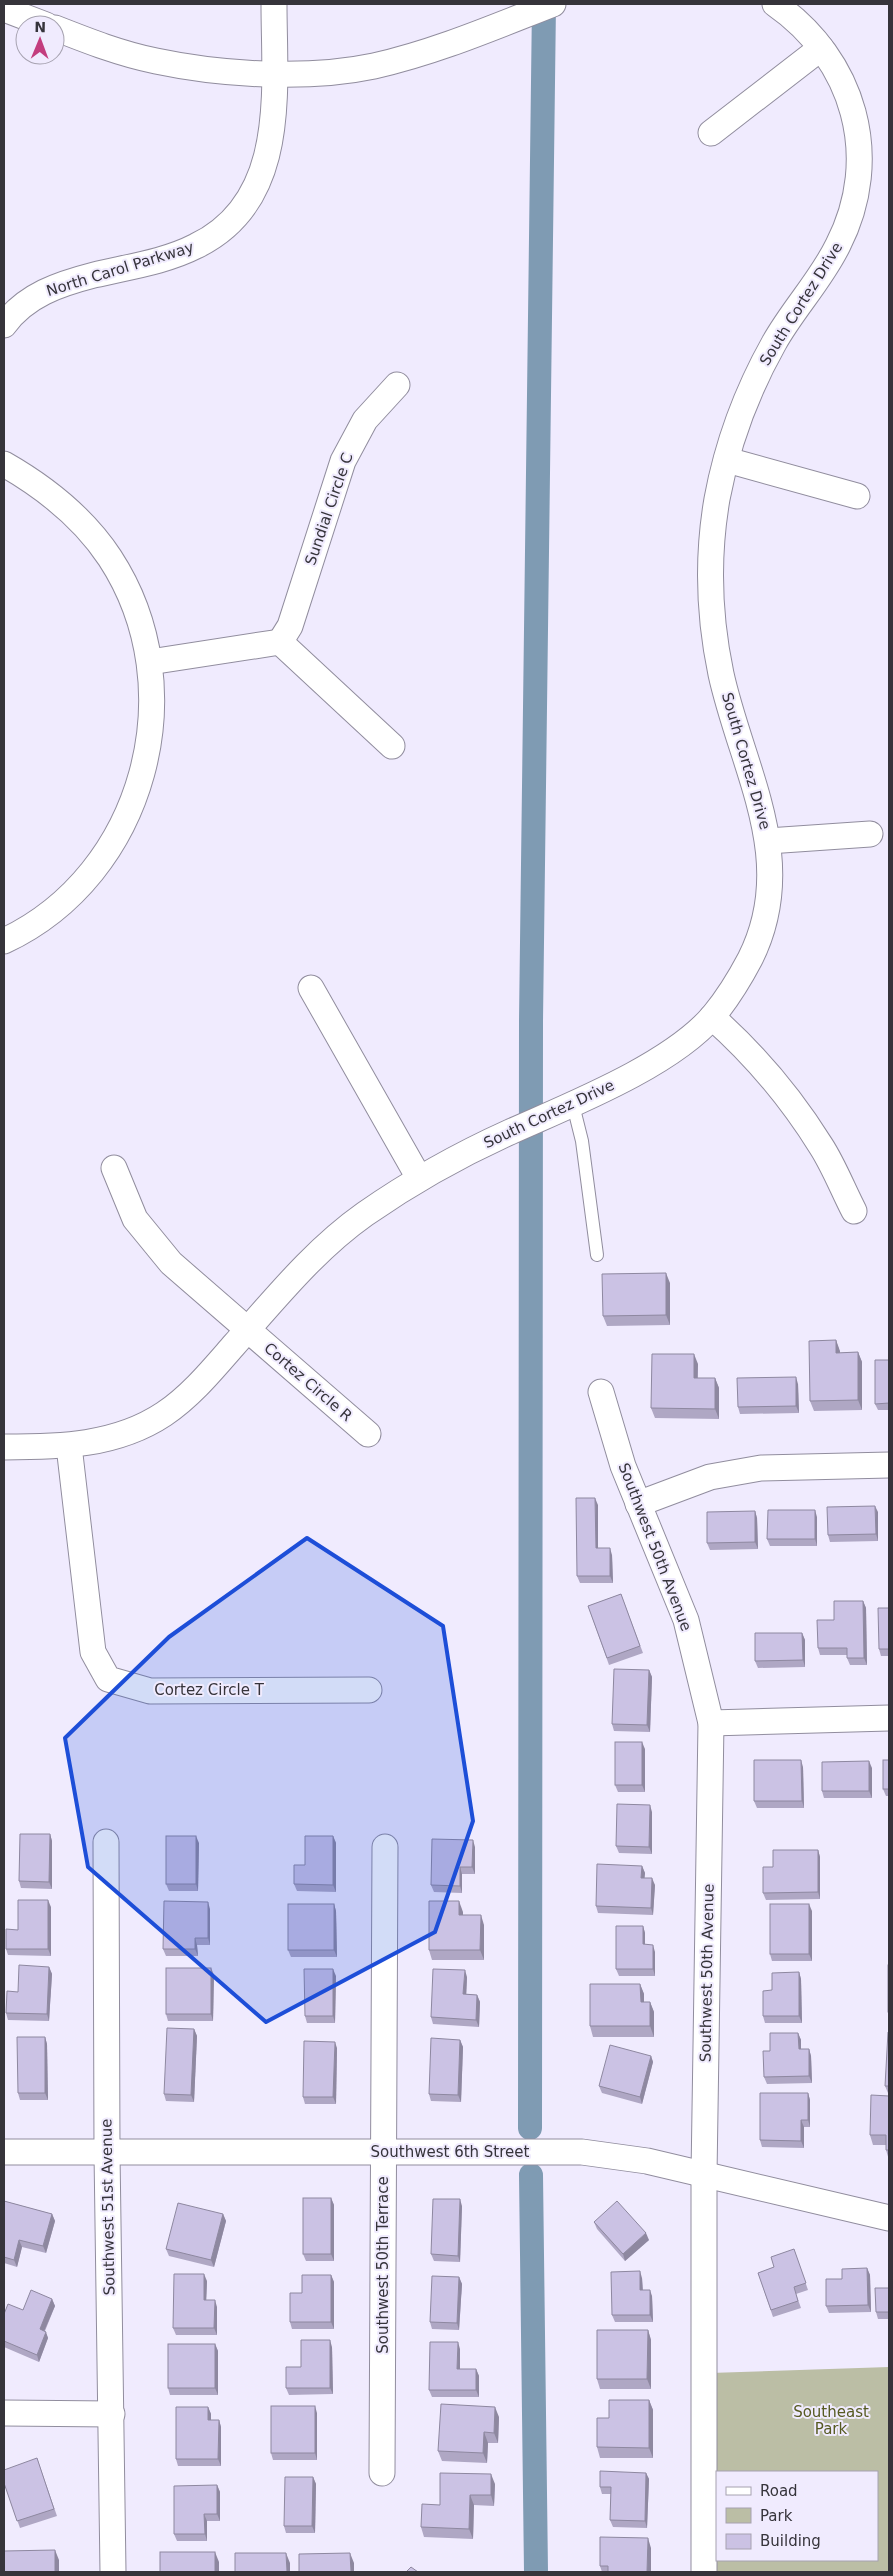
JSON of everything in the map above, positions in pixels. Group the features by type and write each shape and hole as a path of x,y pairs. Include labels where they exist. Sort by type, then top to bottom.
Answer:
{"street":[{"name":"North Carol Parkway","path":"4,326 10,317 41,292 63,283 176,254 216,235 245,206 263,175 270,142 274,72 274,4"},
{"path":"65,32 117,51 156,61 206,69 320,73 373,66 454,43 552,4"},
{"name":"South Cortez Drive","path":"4,1446 69,1446 122,1434 163,1415 195,1388 329,1242 362,1216 419,1178 509,1133 564,1109 655,1060 692,1035 712,1017 744,970 760,936 768,894 768,841 762,809 722,679 712,612 713,535 718,498 727,460 752,384 785,324 836,250 846,230 857,189 860,146 857,126 844,84 821,48 798,20 775,4"},
{"path":"711,133 821,48"},
{"name":"Sundial Circle C","path":"280,642 290,626 343,461 365,420 397,385"},
{"path":"727,460 857,496"},
{"path":"4,464 30,479 61,501 87,528 110,558 128,591 142,626 150,662 153,703 150,743 141,782 126,819 106,854 80,886 50,912 4,941"},
{"path":"150,662 280,642 392,746"},
{"path":"768,841 870,834"},
{"path":"312,988 419,1178"},
{"path":"712,1017 738,1042 794,1105 822,1147 854,1211"},
{"name":"Cortez Circle R","path":"114,1168 135,1219 171,1263 205,1295 368,1434"},
{"name":"Southwest 50th Avenue","path":"601,1392 623,1466 686,1620 712,1723 704,2175 704,2572"},
{"name":"Cortez Circle T","path":"69,1446 93,1652 108,1679 150,1691 369,1690"},
{"path":"638,1504 710,1477 761,1468 889,1465"},
{"path":"712,1723 889,1718"},
{"name":"Southwest 51st Avenue","path":"106,1842 107,2153 113,2572"},
{"name":"Southwest 50th Terrace","path":"382,2473 385,1847"},
{"name":"Southwest 6th Street","path":"4,2152 582,2152 647,2162 889,2218"},
{"path":"4,2413 112,2414"}],"lane":[{"path":"564,1109 582,1141 597,1255"}],"highlighted area":[{"path":"307,1538 443,1626 473,1821 435,1932 266,2022 88,1867 65,1738 169,1637"}],"green space":[{"name":"Southeast Park","path":"889,2367 889,2572 709,2572 710,2373"}],"building":[{"path":"666,1273 666,1315 603,1316 602,1274"},
{"path":"836,1340 836,1353 858,1352 858,1400 810,1401 809,1341"},
{"path":"652,1354 694,1354 694,1378 715,1378 715,1409 651,1408"},
{"path":"875,1360 889,1360 889,1403 875,1404"},
{"path":"796,1377 796,1406 738,1407 737,1378"},
{"path":"576,1498 595,1498 596,1548 610,1548 610,1576 577,1576"},
{"path":"875,1506 876,1534 828,1535 827,1507"},
{"path":"768,1510 815,1510 815,1539 767,1539"},
{"path":"755,1511 755,1542 707,1543 707,1512"},
{"path":"621,1594 640,1646 607,1658 588,1606"},
{"path":"834,1601 863,1601 864,1658 847,1658 847,1648 818,1648 817,1620 834,1620"},
{"path":"878,1608 889,1608 889,1649 879,1649"},
{"path":"755,1633 802,1633 803,1660 755,1661"},
{"path":"614,1669 649,1670 647,1725 612,1724"},
{"path":"615,1742 642,1742 642,1785 615,1785"},
{"path":"754,1760 801,1760 802,1801 754,1801"},
{"path":"883,1760 889,1760 889,1789 883,1789"},
{"path":"869,1761 869,1791 822,1791 822,1762"},
{"path":"617,1804 650,1805 649,1847 616,1846"},
{"path":"20,1834 50,1834 49,1882 19,1881"},
{"path":"166,1836 196,1836 196,1884 166,1884"},
{"path":"305,1836 333,1836 333,1885 294,1884 294,1865 305,1865"},
{"path":"432,1839 473,1840 472,1867 460,1867 460,1886 431,1885"},
{"path":"773,1850 818,1850 818,1892 763,1893 763,1867 773,1867"},
{"path":"597,1864 642,1866 641,1878 652,1878 651,1908 596,1906"},
{"path":"18,1900 48,1900 48,1949 6,1949 6,1929 18,1930"},
{"path":"164,1901 208,1902 208,1938 195,1938 195,1949 163,1949"},
{"path":"429,1901 459,1901 459,1915 481,1915 480,1950 429,1950"},
{"path":"288,1904 334,1904 334,1950 288,1950"},
{"path":"770,1904 809,1904 809,1954 770,1954"},
{"path":"616,1926 643,1926 643,1944 653,1945 653,1969 616,1969"},
{"path":"19,1965 49,1967 47,2014 6,2013 7,1991 18,1992"},
{"path":"889,1965 889,2012 888,2012"},
{"path":"166,1968 211,1968 211,2014 166,2014"},
{"path":"304,1969 333,1969 333,2016 305,2016"},
{"path":"433,1969 465,1970 463,1994 477,1995 476,2020 431,2017"},
{"path":"799,1972 799,2016 763,2016 763,1991 772,1990 772,1973"},
{"path":"590,1984 640,1984 641,2002 650,2002 650,2026 590,2026"},
{"path":"167,2028 194,2029 191,2095 164,2094"},
{"path":"888,2032 889,2086 885,2086"},
{"path":"770,2033 798,2033 799,2049 809,2049 809,2076 764,2077 763,2051 770,2051"},
{"path":"17,2037 45,2037 45,2093 18,2093"},
{"path":"431,2038 460,2040 458,2095 429,2094"},
{"path":"304,2041 335,2042 333,2097 303,2097"},
{"path":"610,2045 651,2056 640,2097 599,2086"},
{"path":"760,2093 808,2093 808,2120 801,2120 801,2141 760,2140"},
{"path":"871,2095 889,2096 889,2150 886,2150 886,2135 870,2135"},
{"path":"303,2198 331,2198 331,2254 303,2254"},
{"path":"433,2199 460,2199 458,2256 431,2254"},
{"path":"4,2201 52,2214 43,2246 19,2240 14,2260 4,2257"},
{"path":"617,2201 646,2233 623,2254 594,2222"},
{"path":"178,2203 223,2214 211,2260 166,2249"},
{"path":"794,2249 806,2283 794,2287 798,2301 771,2310 758,2273 774,2267 771,2257"},
{"path":"867,2268 868,2305 826,2306 826,2279 842,2279 842,2269"},
{"path":"640,2271 640,2290 650,2290 650,2315 612,2315 611,2272"},
{"path":"174,2274 204,2274 204,2300 215,2300 214,2328 173,2328"},
{"path":"302,2275 331,2275 331,2322 290,2322 290,2293 302,2293"},
{"path":"432,2276 459,2277 457,2323 430,2322"},
{"path":"875,2288 889,2288 889,2312 876,2312"},
{"path":"31,2290 52,2299 40,2329 46,2332 37,2355 4,2341 4,2314 8,2304 23,2310"},
{"path":"597,2330 648,2330 647,2379 597,2379"},
{"path":"301,2340 330,2340 330,2388 286,2388 286,2367 301,2367"},
{"path":"430,2342 458,2342 457,2369 476,2369 476,2390 429,2390"},
{"path":"168,2344 215,2344 215,2388 168,2388"},
{"path":"609,2400 649,2400 649,2448 597,2447 597,2418 609,2418"},
{"path":"441,2404 495,2407 494,2433 484,2432 483,2453 438,2451"},
{"path":"271,2406 315,2406 315,2453 271,2453"},
{"path":"176,2407 208,2407 208,2420 219,2420 218,2459 176,2459"},
{"path":"37,2458 54,2509 17,2521 4,2483 4,2470"},
{"path":"600,2471 646,2473 645,2521 610,2520 611,2487 600,2487"},
{"path":"440,2473 491,2474 491,2495 470,2495 469,2529 421,2527 422,2504 440,2505"},
{"path":"285,2477 313,2477 312,2526 284,2526"},
{"path":"217,2485 217,2514 204,2514 205,2534 174,2534 174,2486"},
{"path":"600,2537 648,2538 647,2572 608,2572 608,2566 600,2566"},
{"path":"55,2550 55,2572 4,2572 4,2551"},
{"path":"160,2552 215,2552 215,2572 160,2572"},
{"path":"235,2553 286,2553 287,2572 235,2572"},
{"path":"350,2553 351,2572 299,2572 299,2554"},
{"path":"411,2567 418,2572 406,2572"}],"waterway":[{"path":"530,2128 531,1021 544,4"},
{"path":"531,2175 536,2572"}]}
